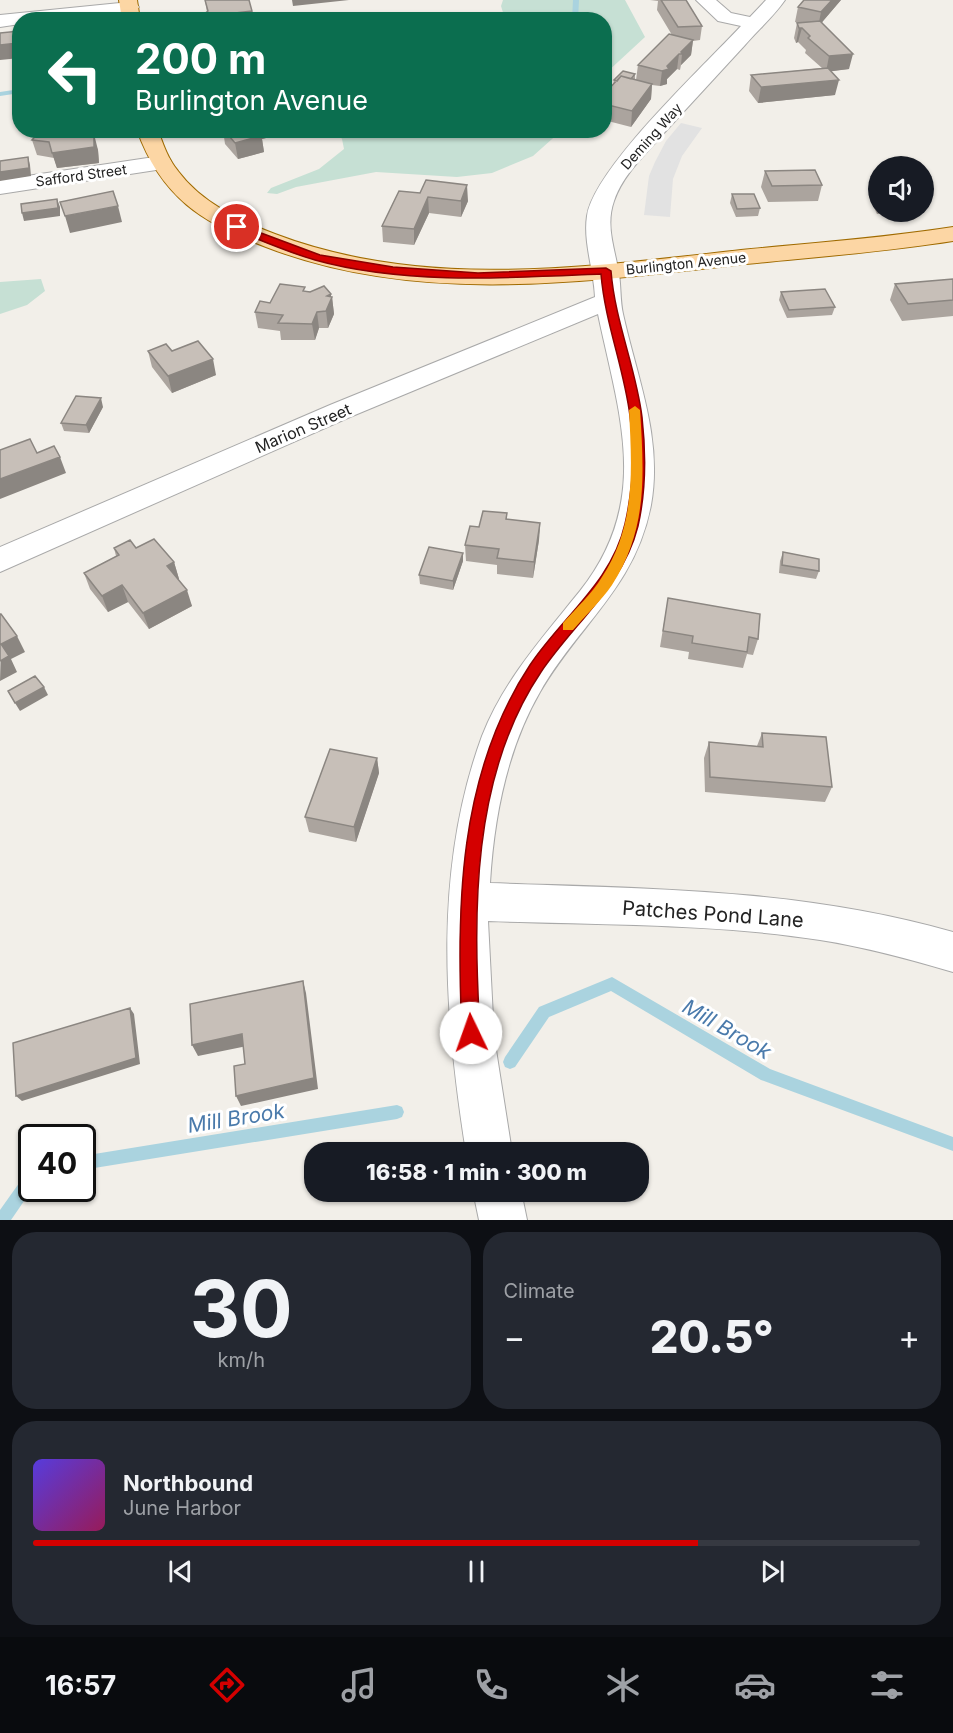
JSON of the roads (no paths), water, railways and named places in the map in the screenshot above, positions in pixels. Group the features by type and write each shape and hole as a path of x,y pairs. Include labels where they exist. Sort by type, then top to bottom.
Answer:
{"main road":[{"name":"Burlington Avenue","path":"150,138 161,163 182,190 216,216 260,238 318,258 360,266 434,275 607,286 953,234"}],"street":[{"path":"705,0 725,17 754,24"},
{"name":"Deming Way","path":"487,1142 471,1033 467,951 469,901 486,780 506,720 548,650 606,582 624,550 631,527 639,479 636,416 607,286 597,226 599,208 626,162 776,0"},
{"path":"98,12 130,9"},
{"name":"Safford Street","path":"0,187 161,163"},
{"name":"Marion Street","path":"0,560 340,411 607,286"},
{"name":"Patches Pond Lane","path":"469,901 738,912 797,918 859,926 953,952"},
{"path":"499,1202 503,1220"}],"waterway":[{"name":"Mill Brook","path":"575,12 576,0"},
{"name":"Mill Brook","path":"0,94 12,92"},
{"name":"Mill Brook","path":"510,1062 544,1012 612,984 766,1075 953,1144"},
{"name":"Mill Brook","path":"96,1161 397,1112"},
{"name":"Mill Brook","path":"2,1220 18,1197"}]}
